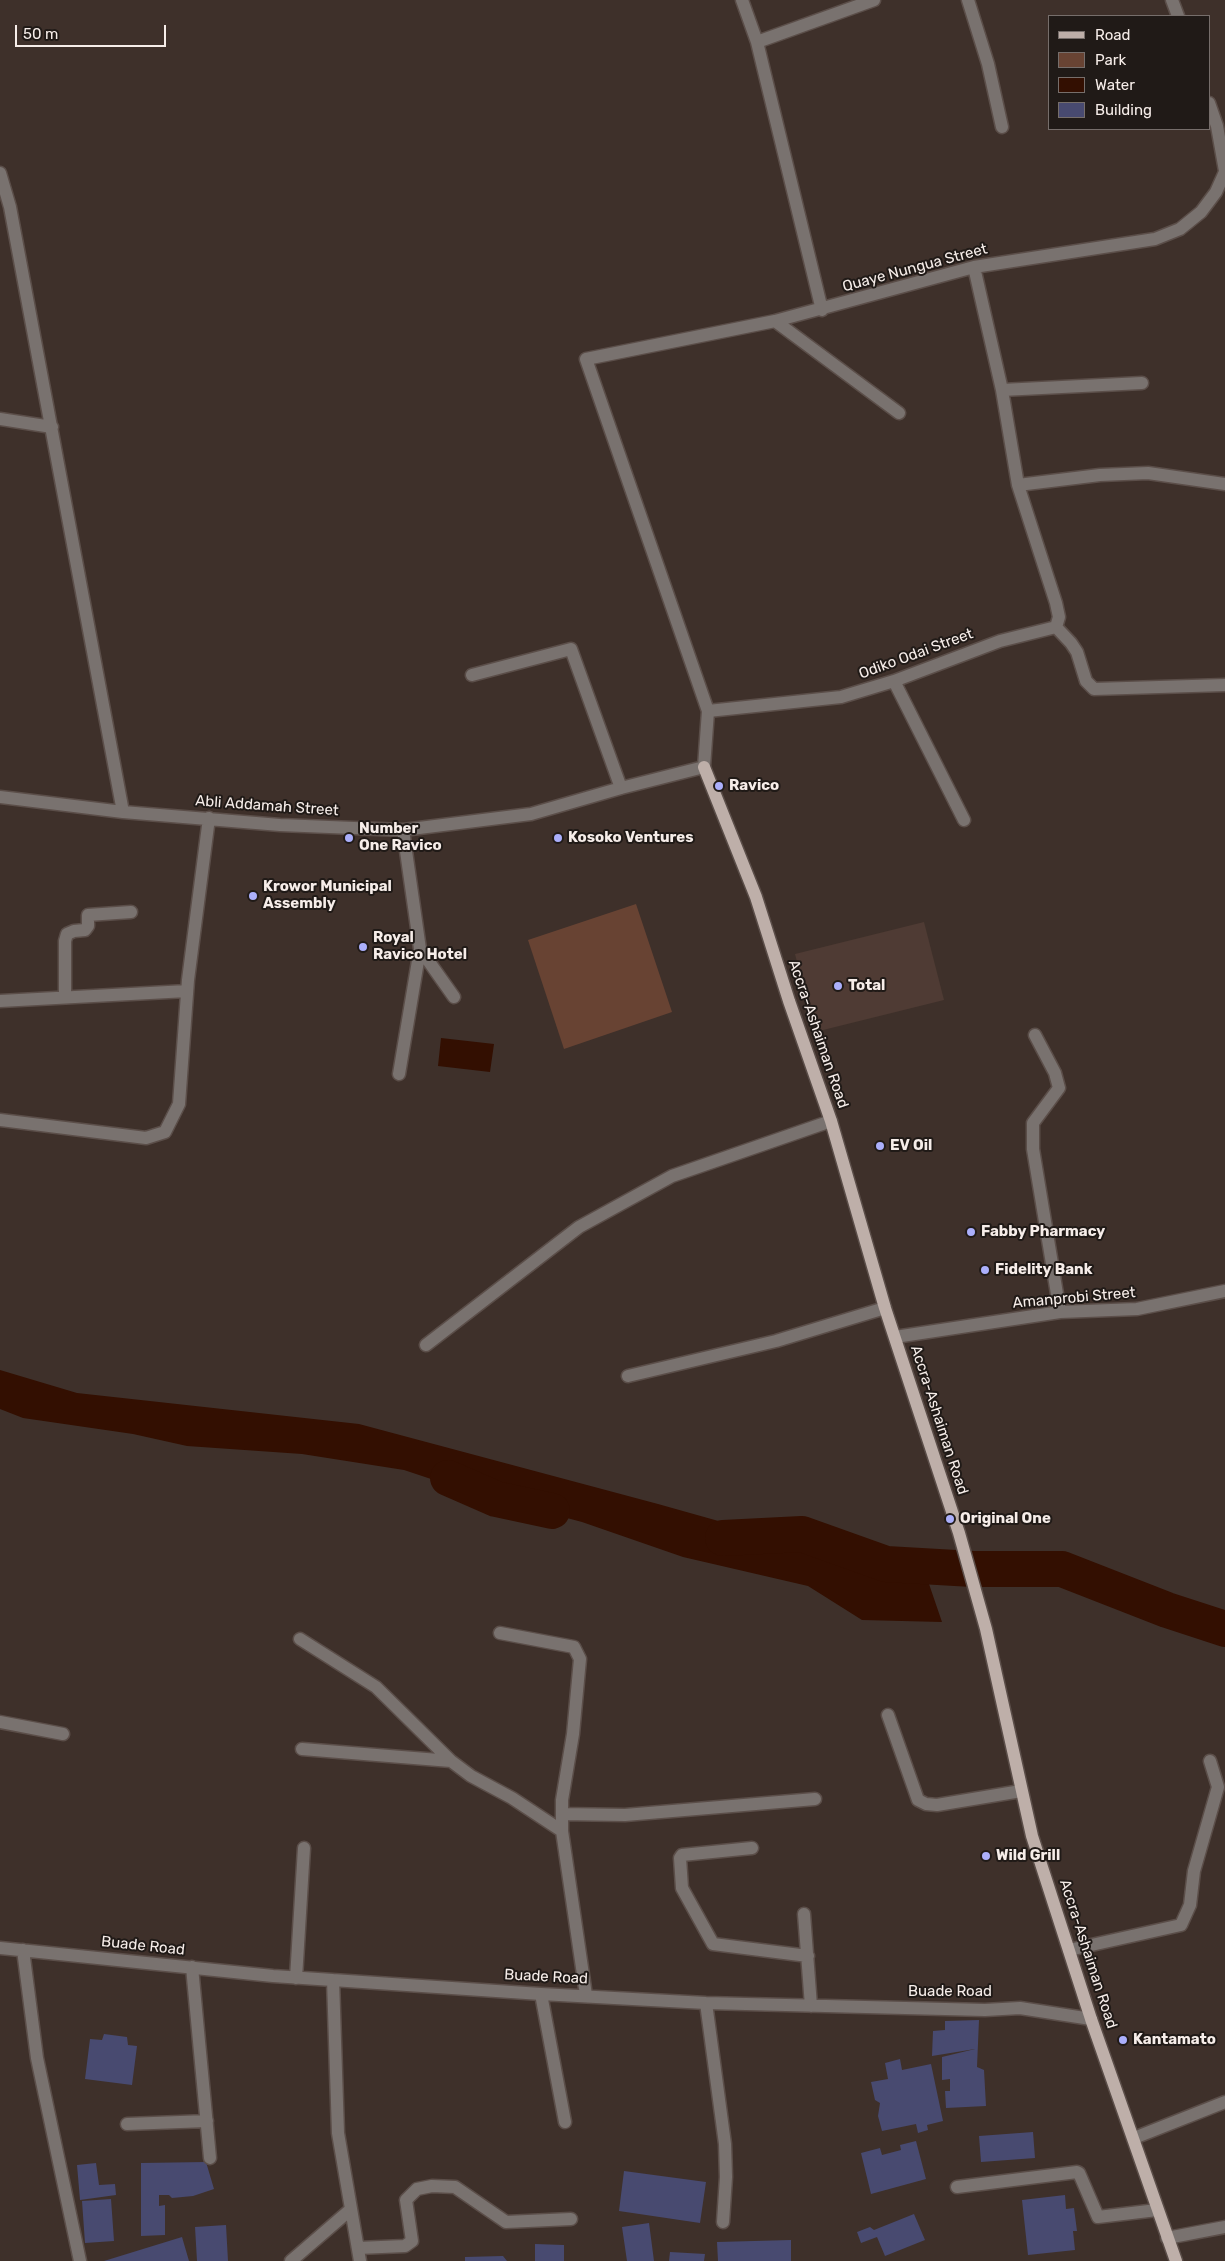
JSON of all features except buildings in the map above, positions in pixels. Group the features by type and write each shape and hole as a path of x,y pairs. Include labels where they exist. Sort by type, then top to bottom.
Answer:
{"main road":[{"name":"Accra-Ashaiman Road","path":"704,767 756,897 788,1001 830,1121 895,1337 959,1533 986,1629 1032,1836 1091,2019 1176,2261"}],"street":[{"path":"742,0 757,42 822,310"},
{"path":"757,42 874,0"},
{"path":"968,0 988,64 1002,127"},
{"path":"1172,0 1178,15"},
{"path":"1210,106 1217,126 1225,172"},
{"name":"Quaye Nungua Street","path":"708,711 586,359 822,310 974,266 1154,239 1180,228 1201,212 1216,192 1225,172"},
{"path":"0,173 10,207 123,812"},
{"path":"974,266 1002,390 1018,485 1056,603 1059,617 1056,626 1076,652 1086,681 1094,689 1225,685"},
{"path":"774,321 899,413"},
{"path":"1002,390 1142,383"},
{"path":"0,419 52,427"},
{"path":"1018,485 1148,473 1225,484"},
{"name":"Odiko Odai Street","path":"708,711 841,697 894,681 1000,641 1056,626"},
{"path":"472,675 571,649 620,788"},
{"path":"894,681 964,820"},
{"path":"704,767 708,711"},
{"name":"Abli Addamah Street","path":"0,797 123,812 280,825 403,830 531,814 620,788 704,767"},
{"path":"0,1120 146,1138 166,1132 179,1104 188,991 209,818"},
{"path":"399,1074 420,949 403,830"},
{"path":"65,997 65,941 68,934 74,931 85,930 88,926 88,916 132,912"},
{"path":"420,949 454,997"},
{"path":"0,1001 188,991"},
{"path":"1035,1035 1055,1073 1059,1088 1033,1123 1033,1149 1060,1312"},
{"path":"426,1346 579,1227 672,1176 830,1121"},
{"name":"Amanprobi Street","path":"895,1337 1060,1312 1137,1309 1225,1291"},
{"path":"628,1376 776,1341 886,1308"},
{"path":"500,1634 574,1647 580,1659 573,1734 562,1800 562,1831 586,1995"},
{"path":"300,1639 376,1687 387,1701 451,1761 471,1776 512,1798 562,1831"},
{"path":"888,1715 918,1800 926,1804 937,1805 1021,1791"},
{"path":"0,1722 63,1734"},
{"path":"302,1749 451,1761"},
{"path":"1069,1950 1180,1925 1190,1905 1194,1871 1218,1787 1210,1761"},
{"path":"562,1814 625,1815 815,1799"},
{"path":"296,1978 304,1848"},
{"path":"752,1848 682,1855 680,1858 682,1888 714,1944 808,1956"},
{"path":"804,1914 811,2006"},
{"name":"Buade Road","path":"0,1948 296,1978 541,1994 706,2003 968,2009 1020,2008 1091,2019"},
{"path":"23,1950 37,2058 80,2261"},
{"path":"192,1967 210,2158"},
{"path":"333,1980 338,2133 360,2261"},
{"path":"541,1994 565,2122"},
{"path":"706,2003 725,2144 726,2177 722,2222"},
{"path":"1134,2138 1225,2102"},
{"path":"127,2124 207,2121"},
{"path":"957,2187 1077,2172 1098,2217 1157,2210"},
{"path":"358,2248 405,2246 412,2241 406,2200 418,2189 432,2186 455,2187 506,2222 571,2218"},
{"path":"291,2261 350,2210"},
{"path":"1167,2238 1225,2227"}],"shaded area":[{"path":"924,922 944,1000 815,1032 795,954"}],"green space":[{"path":"636,904 672,1012 564,1049 528,940"}],"water":[{"path":"441,1038 494,1044 490,1072 438,1066"},
{"path":"0,1370 77,1393 359,1424 658,1504 857,1560 929,1584 942,1622 862,1620 808,1586 683,1557 582,1522 470,1492 404,1470 302,1454 187,1446 133,1434 23,1418 0,1409"}],"waterway":[{"path":"448,1478 496,1499 552,1511"},
{"path":"723,1538 802,1534 886,1564 973,1569 1062,1569 1167,1610 1225,1629"}],"place":[{"name":"Ravico","path":"719,786"},
{"name":"Number One Ravico","path":"349,838"},
{"name":"Kosoko Ventures","path":"558,838"},
{"name":"Krowor Municipal Assembly","path":"253,896"},
{"name":"Royal Ravico Hotel","path":"363,947"},
{"name":"Total","path":"838,986"},
{"name":"EV Oil","path":"880,1146"},
{"name":"Fabby Pharmacy","path":"971,1232"},
{"name":"Fidelity Bank","path":"985,1270"},
{"name":"Original One","path":"950,1519"},
{"name":"Wild Grill","path":"986,1856"},
{"name":"Kantamato","path":"1123,2040"}]}
